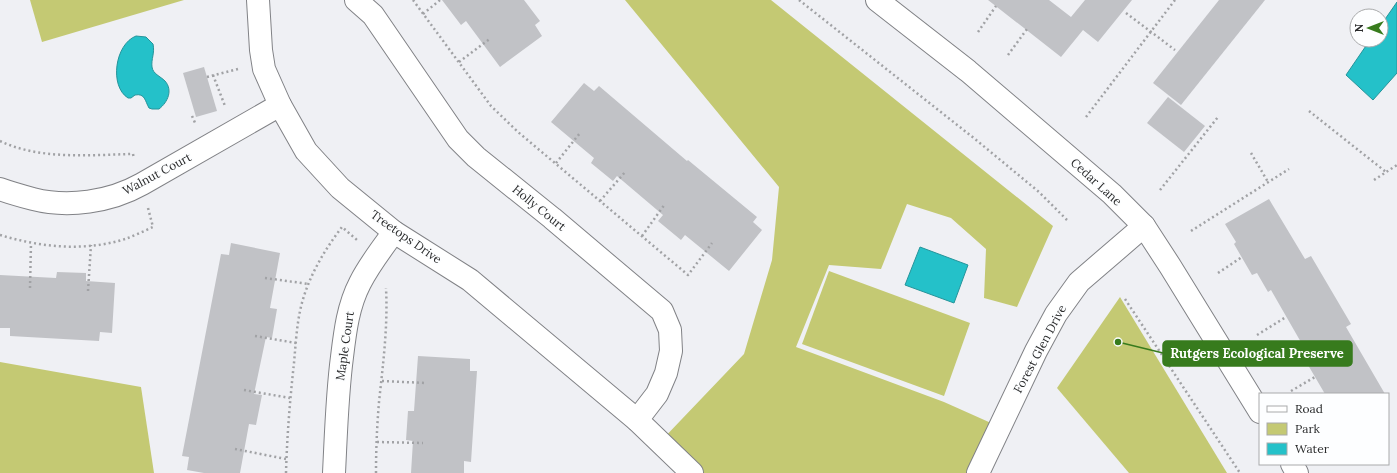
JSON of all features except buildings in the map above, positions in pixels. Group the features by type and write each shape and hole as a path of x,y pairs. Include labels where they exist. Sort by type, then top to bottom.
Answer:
{"street":[{"name":"Treetops Drive","path":"258,0 261,50 264,69 280,105 306,151 340,188 394,232 470,280 637,420 692,473"},
{"name":"Holly Court","path":"356,0 373,15 458,139 476,157 558,222 662,311 670,330 671,351 666,373 657,394 637,420"},
{"name":"Cedar Lane","path":"878,0 974,76 1112,194 1144,226 1259,410"},
{"name":"Walnut Court","path":"0,189 34,200 71,204 106,198 134,189 280,105"},
{"name":"Forest Glen Drive","path":"978,473 1036,351 1056,314 1079,282 1144,226"},
{"name":"Maple Court","path":"334,473 340,375 344,336 351,303 367,270 394,232"}],"path":[{"path":"413,0 491,106 688,275 712,243"},
{"path":"423,14 440,0"},
{"path":"799,0 975,139 1039,192 1067,220"},
{"path":"1086,117 1175,0"},
{"path":"978,32 996,6"},
{"path":"1126,13 1175,50"},
{"path":"1008,55 1027,29"},
{"path":"459,62 491,38"},
{"path":"207,76 263,63"},
{"path":"213,75 236,130"},
{"path":"1309,111 1386,172"},
{"path":"1160,190 1218,117"},
{"path":"556,163 580,133"},
{"path":"0,141 42,153 92,155 133,154 153,228 124,239 91,245 52,246 31,243 0,235"},
{"path":"1251,153 1268,182"},
{"path":"1374,180 1397,165"},
{"path":"1191,231 1289,169"},
{"path":"600,201 626,171"},
{"path":"642,236 665,204"},
{"path":"286,473 290,398 300,308 319,262 329,244 342,227"},
{"path":"30,288 31,243"},
{"path":"88,291 91,245"},
{"path":"1218,273 1242,258"},
{"path":"265,278 309,284"},
{"path":"376,473 386,330 386,287"},
{"path":"1125,299 1240,473"},
{"path":"1257,335 1286,317"},
{"path":"255,336 296,343"},
{"path":"1291,391 1315,377"},
{"path":"382,380 426,383"},
{"path":"244,390 290,398"},
{"path":"377,442 423,443"},
{"path":"235,449 286,459"}],"green space":[{"path":"30,0 184,0 42,42"},
{"path":"625,0 771,0 1053,226 1017,307 984,298 986,249 951,218 907,204 881,269 829,265 796,347 944,402 1000,427 978,473 692,473 660,442 744,354 772,260 779,187"},
{"path":"829,271 970,323 944,396 802,344"},
{"path":"1120,297 1227,473 1129,473 1057,388"},
{"path":"0,362 141,387 154,473 0,473"}],"water":[{"path":"1397,2 1397,73 1373,100 1346,75 1365,48 1389,48 1389,14"},
{"path":"136,36 146,37 153,44 153,69 155,73 165,81 169,88 167,99 159,109 149,108 141,95 135,95 128,98 122,92 118,84 117,66 119,56 123,47 129,40"},
{"path":"920,247 968,265 954,303 905,285"}],"place":[{"name":"Rutgers Ecological Preserve","path":"1118,342"}]}
